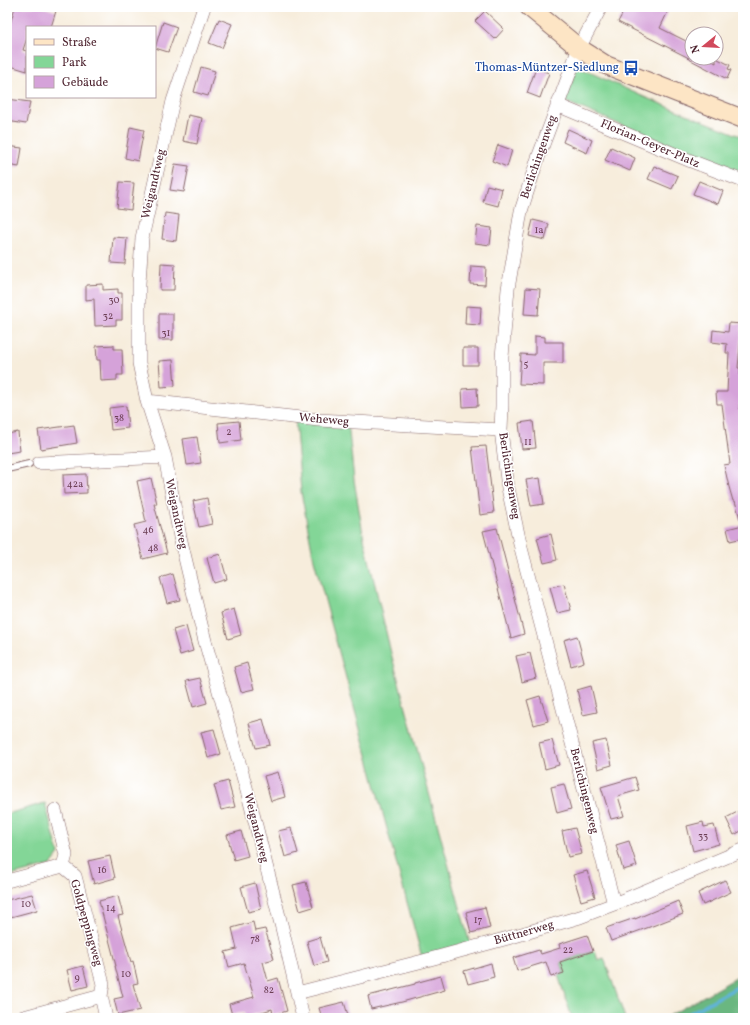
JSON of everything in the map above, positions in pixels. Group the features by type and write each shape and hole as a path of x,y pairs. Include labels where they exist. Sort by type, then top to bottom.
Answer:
{"main road":[{"path":"530,7 580,48 606,65 743,119"}],"street":[{"name":"Weigandtweg","path":"204,7 173,101 142,238 139,283 139,363 147,401 165,457 180,536 205,641 250,806 303,1018"},
{"name":"Berlichingenweg","path":"602,7 580,48 557,105 521,211 508,289 502,357 501,430 508,488 521,548 614,904"},
{"name":"Florian-Geyer-Platz","path":"557,105 743,181"},
{"name":"Weheweg","path":"147,401 318,420 501,430"},
{"path":"34,464 165,457"},
{"name":"Goldpeppingweg","path":"55,810 66,855 63,866 75,876 103,984 101,996 106,1018"},
{"name":"Büttnerweg","path":"297,993 429,960 580,916 614,904 743,850"},
{"path":"7,881 63,866"},
{"path":"20,1018 101,996"}],"lane":[{"path":"7,469 34,464"}],"green space":[{"path":"578,67 644,97 743,137 743,176 564,101"},
{"path":"295,418 348,422 354,480 363,534 391,653 471,948 423,961 314,560 301,492"},
{"path":"45,803 59,854 51,865 10,876 7,865 7,814"},
{"path":"595,951 598,960 604,958 625,1018 572,1018 558,975 564,973 561,962"},
{"path":"743,974 743,1018 665,1018"}],"building":[{"path":"15,7 42,7 56,11 51,26 26,26 26,41 23,50 26,51 26,71 7,65 7,35"},
{"path":"626,7 670,7 660,28 684,40 684,55 618,22"},
{"path":"485,11 504,29 495,39 475,21"},
{"path":"219,19 232,24 222,48 209,43"},
{"path":"163,22 177,27 168,52 156,48"},
{"path":"724,62 730,65 728,69 731,70 727,79 702,66 724,66"},
{"path":"201,67 215,71 208,96 194,92"},
{"path":"536,68 549,73 540,98 527,93"},
{"path":"7,99 30,102 26,124 7,121"},
{"path":"188,115 202,118 197,144 183,141"},
{"path":"130,127 144,130 138,161 125,158"},
{"path":"568,129 592,140 587,153 563,142"},
{"path":"498,145 512,150 507,167 492,161"},
{"path":"7,146 22,148 19,167 7,165"},
{"path":"611,147 635,158 630,171 605,160"},
{"path":"175,164 189,166 184,192 170,190"},
{"path":"654,166 678,176 672,189 648,179"},
{"path":"699,181 723,191 718,204 693,194"},
{"path":"120,182 134,183 131,210 117,208"},
{"path":"487,185 502,189 498,206 483,202"},
{"path":"165,213 179,215 176,241 162,239"},
{"path":"533,220 549,224 545,240 529,236"},
{"path":"477,226 492,228 490,245 475,243"},
{"path":"113,237 127,238 125,264 111,263"},
{"path":"161,263 175,264 174,290 160,290"},
{"path":"471,266 486,267 485,285 470,284"},
{"path":"103,284 103,290 118,289 118,293 122,293 122,320 116,320 116,325 95,326 94,299 86,300 86,285"},
{"path":"526,288 540,289 538,315 524,314"},
{"path":"466,306 481,307 480,325 465,324"},
{"path":"159,314 173,314 173,340 159,340"},
{"path":"729,323 742,324 738,368 740,368 739,405 743,436 743,519 740,519 735,501 733,501 724,465 730,464 722,404 717,404 716,392 727,392 729,353 726,353 727,344 712,342 713,330 728,332"},
{"path":"535,336 545,337 545,342 563,342 563,363 543,363 543,385 519,384 521,354 535,355"},
{"path":"114,345 114,349 122,349 123,375 117,375 117,380 101,381 100,360 97,360 96,346"},
{"path":"463,348 478,348 478,365 463,365"},
{"path":"173,360 175,386 161,387 159,361"},
{"path":"477,388 478,406 463,407 462,389"},
{"path":"126,406 128,428 111,430 109,408"},
{"path":"239,421 241,440 220,443 218,423"},
{"path":"533,421 536,448 522,449 519,423"},
{"path":"74,425 77,443 41,449 38,430"},
{"path":"18,432 20,451 7,453 7,434"},
{"path":"197,437 201,463 187,465 183,439"},
{"path":"486,446 494,513 480,515 472,447"},
{"path":"86,474 87,493 64,494 63,475"},
{"path":"151,478 157,504 154,504 167,553 143,559 134,525 146,522 137,481"},
{"path":"540,478 544,504 531,506 526,480"},
{"path":"207,498 212,524 199,527 193,501"},
{"path":"743,525 743,538 730,541 727,529"},
{"path":"497,528 524,634 511,638 483,531"},
{"path":"551,534 557,560 544,563 537,538"},
{"path":"220,554 227,579 214,583 207,558"},
{"path":"173,574 180,600 167,603 160,578"},
{"path":"564,584 571,610 557,613 550,587"},
{"path":"234,609 241,635 228,639 221,613"},
{"path":"186,626 193,651 180,655 173,630"},
{"path":"577,636 584,662 571,666 564,640"},
{"path":"530,653 536,678 522,682 516,656"},
{"path":"247,663 254,689 241,692 234,667"},
{"path":"200,678 207,703 193,707 186,681"},
{"path":"591,686 597,712 583,715 577,690"},
{"path":"540,696 548,721 534,725 527,700"},
{"path":"263,719 270,745 256,748 249,723"},
{"path":"214,729 221,754 208,758 201,732"},
{"path":"552,740 559,765 545,769 539,743"},
{"path":"606,740 612,765 598,769 592,743"},
{"path":"278,772 285,797 271,801 264,776"},
{"path":"635,777 639,790 618,796 624,816 611,819 601,787"},
{"path":"228,781 235,807 221,810 214,785"},
{"path":"564,784 571,809 557,813 551,787"},
{"path":"743,809 743,830 734,835 726,818"},
{"path":"703,822 704,827 714,825 719,844 693,851 687,826"},
{"path":"291,828 298,853 285,857 278,831"},
{"path":"575,828 582,854 568,857 562,831"},
{"path":"241,831 248,856 234,860 227,835"},
{"path":"629,841 637,866 623,870 616,845"},
{"path":"110,856 115,878 94,884 88,861"},
{"path":"587,871 595,897 581,901 573,875"},
{"path":"725,880 731,892 703,905 698,893"},
{"path":"306,882 313,907 300,911 293,885"},
{"path":"255,883 261,909 248,912 241,887"},
{"path":"32,894 37,910 7,918 7,900"},
{"path":"118,896 123,915 118,916 131,962 133,961 138,983 133,984 140,1010 118,1015 114,999 123,997 99,901"},
{"path":"678,901 683,914 611,941 606,928 635,919"},
{"path":"485,907 490,928 471,933 466,912"},
{"path":"253,922 255,931 265,929 274,959 263,962 268,981 278,978 287,1011 273,1015 272,1009 245,1017 244,1012 232,1015 229,1004 254,997 244,963 229,967 225,952 237,949 232,928"},
{"path":"587,935 593,951 560,962 564,973 551,977 546,962 517,971 513,958 539,950 541,954 560,948 559,944"},
{"path":"320,937 327,962 314,966 307,941"},
{"path":"491,963 494,977 468,984 464,971"},
{"path":"83,966 88,986 72,990 67,970"},
{"path":"441,976 445,990 371,1009 368,996"},
{"path":"344,1002 348,1015 337,1018 322,1018 319,1008"}],"waterway":[{"path":"681,1018 743,984"}],"place":[{"name":"Thomas-Müntzer-Siedlung","path":"631,68"}]}
